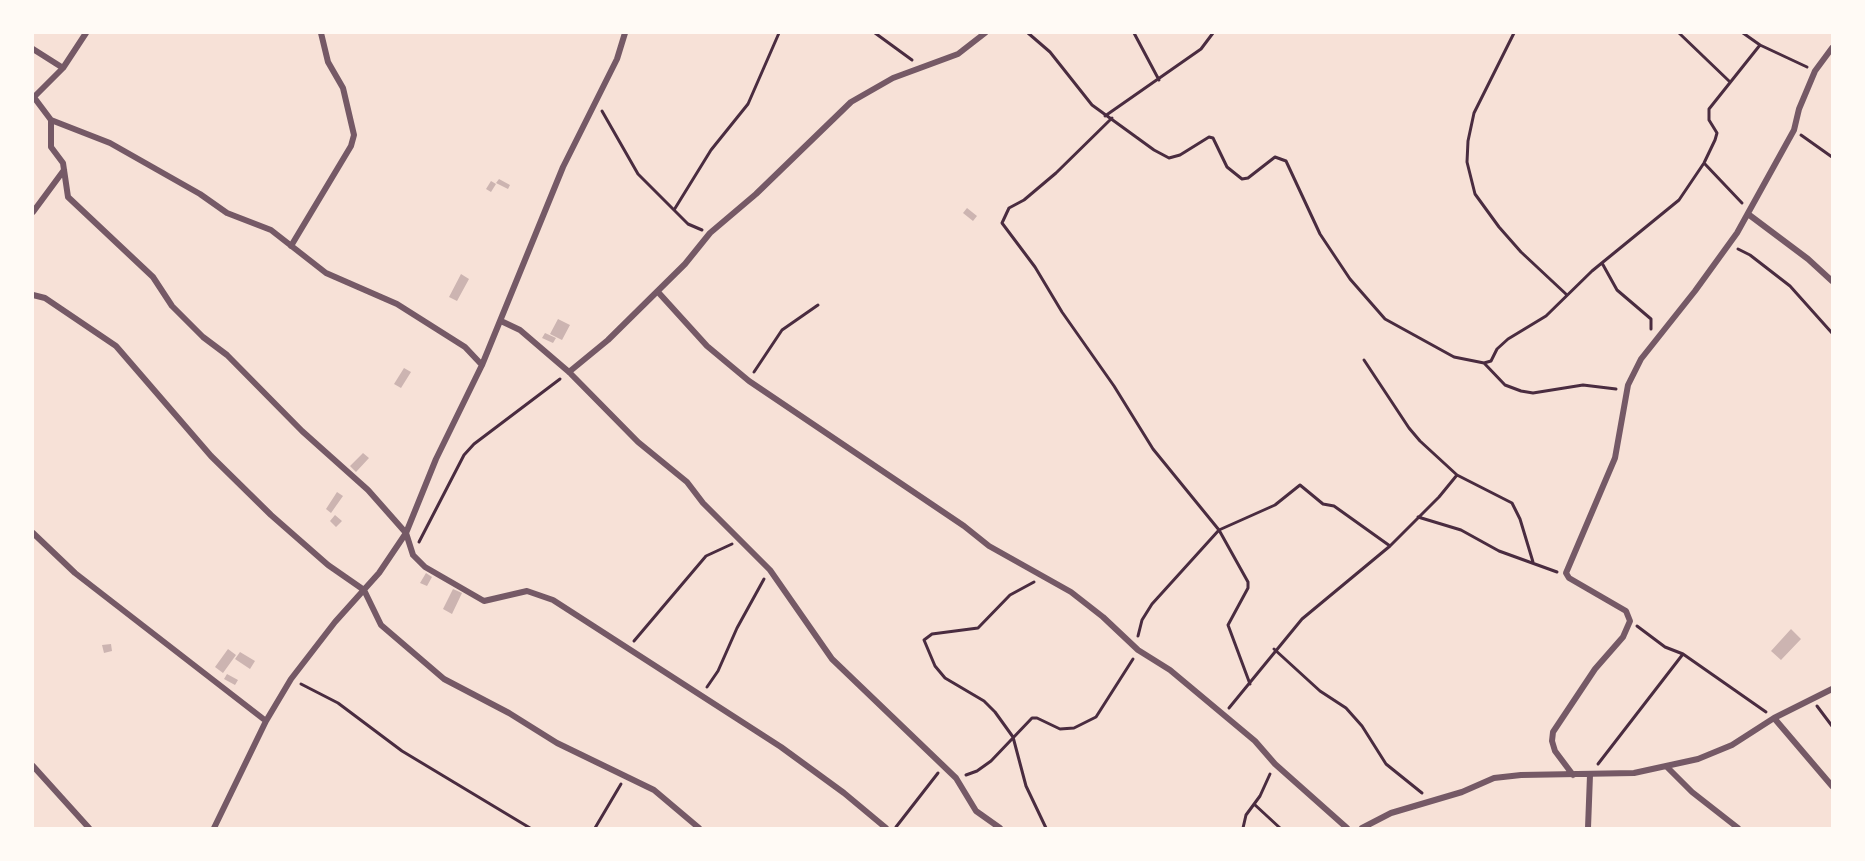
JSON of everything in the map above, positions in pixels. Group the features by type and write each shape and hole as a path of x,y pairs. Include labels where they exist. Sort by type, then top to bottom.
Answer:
{"street":[{"path":"86,33 63,68 34,96 51,120 110,143 200,194 227,213 271,230 327,273 388,299 465,347 482,365"},
{"path":"291,246 351,146 354,135 343,88 328,62 321,33"},
{"path":"214,828 266,721 291,679 364,590 406,533 436,459 501,321 563,167 617,59 625,33"},
{"path":"569,372 658,292 710,233 756,194 851,102 876,86 958,54 985,33"},
{"path":"1573,775 1555,751 1552,741 1553,732 1595,669 1623,637 1630,621 1626,611 1567,576 1574,551 1597,505 1615,458 1627,391 1641,359 1695,291 1748,214 1794,130 1815,71 1832,48"},
{"path":"33,49 63,68"},
{"path":"51,120 51,147 63,163 68,197 153,277 172,306 203,337 227,355 309,438 368,490 406,533 413,555 425,567 484,601 527,591 553,600 781,747 844,793 886,828"},
{"path":"33,212 64,170"},
{"path":"1748,214 1808,259 1832,281"},
{"path":"658,292 707,346 749,381 964,526 989,546 1047,578 1103,617 1138,650 1170,670 1222,716 1255,741 1275,764 1347,828"},
{"path":"33,295 45,298 116,346 197,440 234,478 320,558 364,590 381,625 444,679 509,713 557,743 664,796 699,828"},
{"path":"501,321 520,330 569,372 638,442 687,482 703,503 770,570 832,659 956,778 976,811 1000,828"},
{"path":"33,533 75,573 266,721"},
{"path":"1362,828 1391,813 1434,801 1494,778 1521,775 1590,775 1668,768 1725,748 1774,718 1832,689"},
{"path":"1774,718 1832,786"},
{"path":"33,766 89,828"},
{"path":"1668,768 1692,792 1738,828"},
{"path":"1588,828 1590,775"}],"path":[{"path":"674,210 711,150 748,104 779,33"},
{"path":"875,33 921,67"},
{"path":"1028,33 1050,52 1092,105 1154,150 1169,158 1180,155 1211,137 1227,167 1242,179 1248,178 1275,157 1286,160 1320,234 1345,273 1385,319 1454,357 1484,363 1491,362 1497,349 1508,339 1546,316 1644,226 1665,213 1679,200 1704,163 1718,133 1709,120 1709,109 1729,81 1760,45"},
{"path":"1134,33 1159,80"},
{"path":"1105,116 1202,49 1213,33"},
{"path":"1514,33 1474,113 1468,141 1467,162 1475,194 1499,227 1521,252 1567,295"},
{"path":"1679,33 1729,81"},
{"path":"1743,33 1760,45 1815,71"},
{"path":"595,99 638,174 688,224 710,233"},
{"path":"1112,118 1056,174 1024,200 1009,208 1002,223 1035,267 1062,312 1114,386 1153,449 1219,530 1248,582 1248,588 1228,625 1250,684"},
{"path":"1794,130 1832,157"},
{"path":"1704,163 1739,198 1748,214"},
{"path":"1728,245 1750,255 1790,286 1832,333"},
{"path":"1602,263 1617,290 1651,319 1648,338"},
{"path":"749,381 779,334 799,316 818,305"},
{"path":"1364,360 1409,428 1457,474 1512,503 1520,519 1533,562"},
{"path":"1484,363 1505,385 1521,391 1533,393 1583,385 1627,391"},
{"path":"413,555 469,449 491,429 515,415 569,372"},
{"path":"1222,716 1250,684 1274,650 1302,619 1390,546 1417,517 1440,497 1457,474"},
{"path":"956,778 977,771 1034,717 1060,729 1074,728 1096,717 1138,650 1140,626 1146,613 1219,530 1275,506 1293,489 1302,485 1323,504 1334,506 1390,546"},
{"path":"1417,517 1461,530 1499,551 1567,576"},
{"path":"627,649 706,556 722,547 742,541"},
{"path":"700,696 718,671 737,628 770,570"},
{"path":"1046,828 1026,786 1013,737 984,701 945,678 928,653 925,638 943,632 978,628 1010,595 1026,585 1047,578"},
{"path":"1630,621 1665,647 1683,654 1774,718"},
{"path":"1274,650 1320,691 1346,708 1362,726 1386,764 1434,801"},
{"path":"1590,775 1683,654"},
{"path":"291,679 338,703 402,751 530,828"},
{"path":"1812,700 1832,726"},
{"path":"1243,828 1246,815 1275,764"},
{"path":"895,828 942,767"},
{"path":"595,828 627,776"},
{"path":"1254,804 1280,828"}],"building":[{"path":"499,179 510,185 508,189 496,183"},
{"path":"491,181 496,184 491,192 486,189"},
{"path":"967,208 977,216 973,221 963,213"},
{"path":"461,274 469,279 457,301 449,297"},
{"path":"558,319 570,325 562,340 550,334"},
{"path":"545,333 556,338 553,343 542,338"},
{"path":"404,368 411,372 401,388 394,384"},
{"path":"363,453 369,458 356,472 350,466"},
{"path":"337,492 343,496 331,513 326,509"},
{"path":"335,515 342,521 336,527 330,521"},
{"path":"426,573 432,577 427,586 420,583"},
{"path":"453,589 462,593 452,614 443,609"},
{"path":"1791,629 1801,639 1781,660 1771,651"},
{"path":"111,644 112,651 104,653 102,645"},
{"path":"228,649 236,655 223,673 215,667"},
{"path":"240,652 255,661 250,669 235,659"},
{"path":"227,674 238,680 235,685 224,679"}]}
